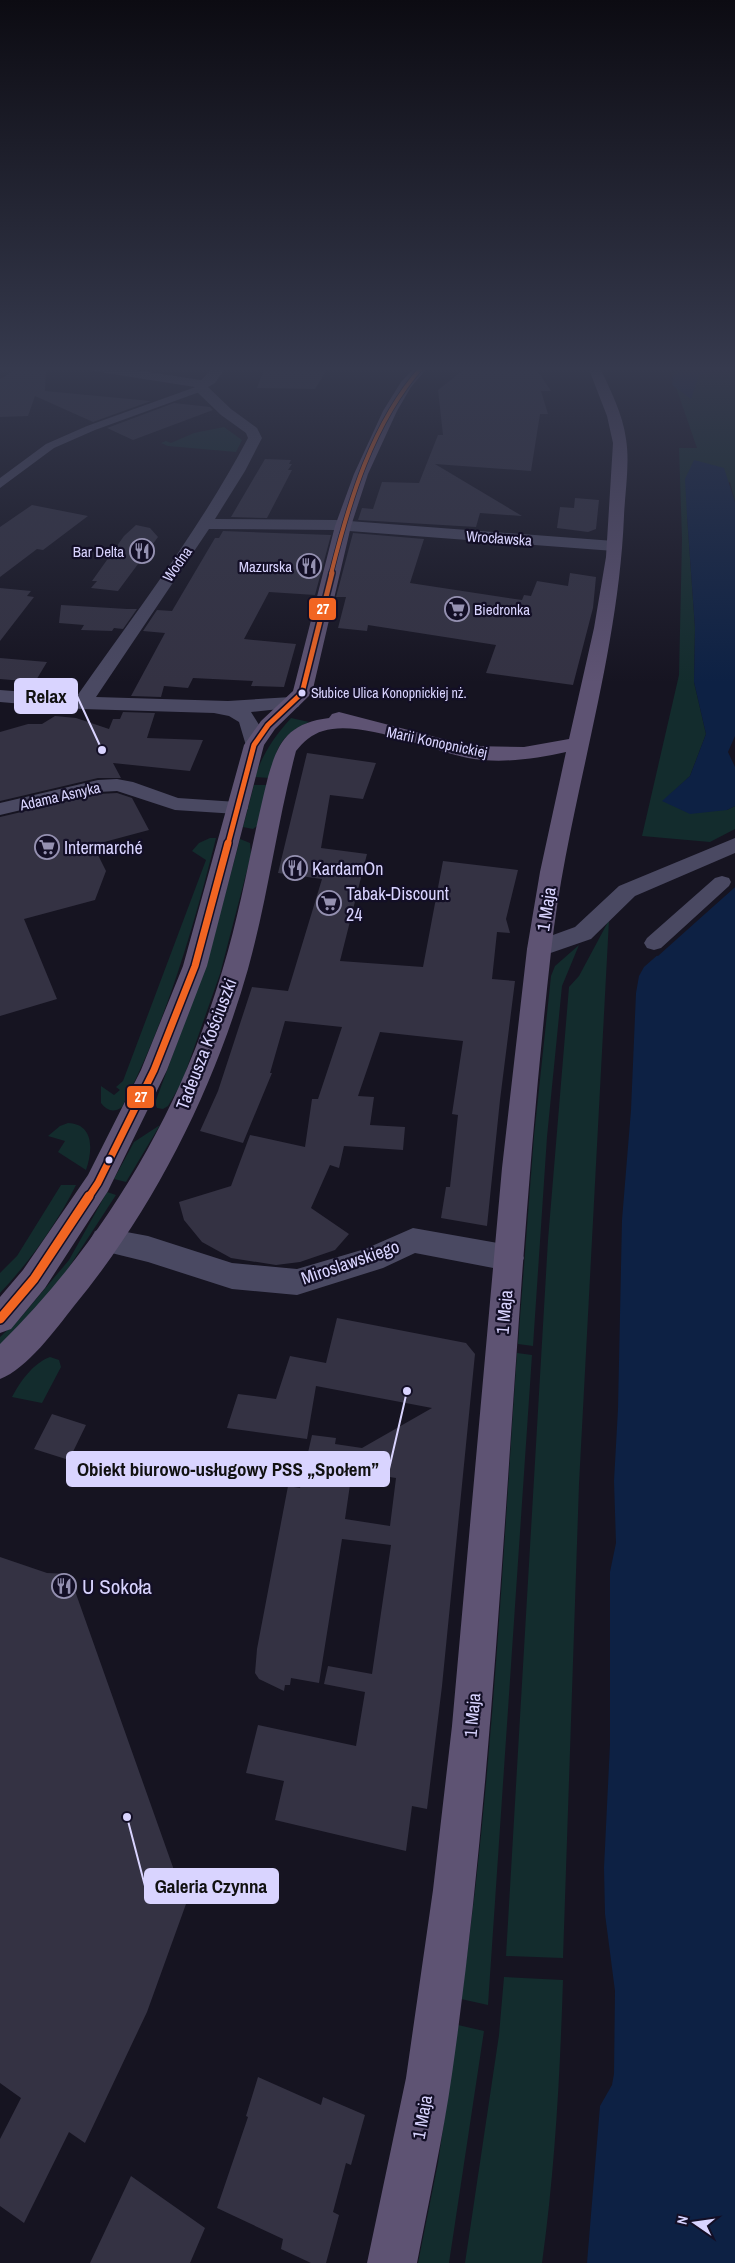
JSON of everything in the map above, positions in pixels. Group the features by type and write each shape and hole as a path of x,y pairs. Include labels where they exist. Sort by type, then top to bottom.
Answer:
{"main road":[{"path":"0,1319 34,1279 93,1191 154,1070 195,966 254,745 268,726 297,698 343,526 362,473"},
{"name":"1 Maja","path":"392,2263 428,2078 454,1890 471,1726 509,1258 539,949 551,872 603,628 614,546 618,473"},
{"path":"297,698 332,716 356,723"},
{"name":"Tadeusza Kościuszki","path":"0,1365 28,1339 76,1283 135,1193 175,1122 210,1043 235,968 286,750 295,738 316,726 333,723 356,723"},
{"name":"Marii Konopnickiej","path":"356,723 486,754 532,754 579,743"}],"street":[{"path":"0,484 15,473"},
{"name":"Wodna","path":"82,703 237,473"},
{"name":"Wrocławska","path":"204,524 343,526 614,546"},
{"path":"0,696 82,703 213,707 267,706 297,698"},
{"path":"213,707 240,712 247,719 252,730 254,745"},
{"name":"Adama Asnyka","path":"0,809 98,786 117,785 126,786 175,804 236,808"},
{"path":"539,949 583,933 627,891 735,845"},
{"path":"654,942 678,914 722,882"},
{"name":"Miroslawskiego","path":"105,1240 148,1249 232,1276 297,1282 372,1259 413,1240 509,1258"}],"green space":[{"path":"680,473 735,473 735,502 730,482 687,516 695,628 694,682 706,734 690,776 663,801 727,810 735,806 735,829 710,842 642,836 679,675 682,539"},
{"path":"291,718 309,722 285,738 277,751 270,778 255,777 270,746"},
{"path":"254,785 267,785 257,826 253,829 243,827"},
{"path":"210,838 216,838 188,941 165,1009 138,1075 122,1107 116,1110 108,1109 101,1103 101,1086 114,1095 120,1090 116,1087 123,1081 206,860 192,851 199,843"},
{"path":"240,839 250,843 251,855 220,974 182,1082 168,1106 163,1109 157,1108 155,1103 208,959"},
{"path":"609,920 579,1484 563,1958 506,1956 548,1240 569,987 579,976"},
{"path":"579,945 562,986 547,1137 533,1346 518,1344 534,1136 551,976 555,966"},
{"path":"68,1123 77,1124 87,1133 90,1154 86,1170 58,1152 65,1141 48,1136 60,1126"},
{"path":"160,1125 126,1182 114,1179 134,1142"},
{"path":"61,1185 76,1185 42,1242 0,1293 0,1273 17,1256"},
{"path":"107,1192 116,1195 58,1284 0,1348 0,1337 21,1317 69,1260"},
{"path":"517,1353 532,1355 488,2005 461,1999 472,1919 488,1758"},
{"path":"50,1357 59,1360 61,1367 42,1403 12,1397 23,1379 33,1368"},
{"path":"504,1977 563,1980 556,2122 542,2263 465,2263 499,2035"},
{"path":"458,2025 484,2031 449,2263 418,2263 438,2163"}],"water":[{"path":"688,473 725,473 735,502 735,736 728,752 735,767 735,806 727,810 690,814 662,801 690,776 706,734 694,682 695,628 685,479"},
{"path":"735,887 735,2263 587,2263 600,2106 612,2085 614,2074 615,1991 605,1914 604,1868 610,1744 610,1572 616,1543 614,1481 618,1409 622,1220 631,1110 636,993 639,976 644,967"}],"pier":[{"path":"735,885 658,956 655,955 729,887"}],"building":[{"path":"257,473 291,473 267,518 231,517"},
{"path":"423,473 449,473 522,516 480,513 476,527 358,520 362,508 373,509 382,482 419,483"},
{"path":"575,498 599,500 596,529 588,532 557,528 560,507 574,508"},
{"path":"32,505 88,516 43,550 37,549 0,577 0,527"},
{"path":"136,525 150,528 158,537 118,591 91,588 97,581 92,581 124,536"},
{"path":"223,531 331,535 315,595 269,592 244,639 296,644 284,687 251,686 253,681 193,678 188,688 164,686 161,697 131,696 165,633 143,631 157,610 172,611 215,538 219,538"},
{"path":"353,533 424,539 410,583 522,600 524,595 531,596 537,581 568,586 570,573 596,577 593,608 573,685 486,673 496,645 368,625 367,631 338,628 346,597 336,597"},
{"path":"0,588 31,591 27,596 34,597 0,641"},
{"path":"61,605 137,609 123,629 114,628 112,631 81,630 84,625 59,623"},
{"path":"0,658 47,662 35,682 0,679"},
{"path":"123,712 155,713 147,738 203,740 190,771 113,763 121,778 98,778 0,801 0,732 28,724 42,724 55,716 76,718 109,729 113,719 120,719"},
{"path":"307,753 376,763 363,799 330,795 321,848 367,854 340,961 423,967 443,861 518,870 506,919 510,933 497,932 492,979 515,981 487,1226 441,1218 446,1187 450,1187 458,1115 452,1114 463,1041 380,1032 358,1096 374,1097 370,1125 405,1127 403,1150 344,1146 339,1168 330,1165 311,1208 349,1234 335,1250 300,1262 276,1265 231,1258 202,1242 184,1220 179,1202 231,1186 250,1135 305,1147 312,1099 318,1099 342,1027 285,1021 270,1073 272,1073 243,1143 200,1131 218,1091 252,987 288,991 322,879 278,873"},
{"path":"117,793 132,798 149,830 93,845 106,871 95,900 24,919 57,999 0,1016 0,817 98,794"},
{"path":"337,1318 466,1343 475,1354 442,1686 427,1809 412,1806 406,1851 275,1820 284,1781 246,1773 258,1725 356,1746 365,1692 324,1684 328,1666 372,1674 391,1545 342,1539 319,1683 291,1678 290,1685 285,1685 284,1691 259,1679 255,1673 257,1649 288,1486 300,1488 312,1435 336,1438 335,1444 362,1448 432,1408 316,1386 307,1439 227,1428 238,1394 276,1399 290,1356 326,1363","holes":["352,1471 396,1478 390,1526 345,1519"]},
{"path":"52,1414 86,1425 69,1460 34,1449"},
{"path":"0,1557 47,1573 69,1574 186,1904 147,2012 85,2143 69,2132 24,2223 0,2206 0,2139 21,2098 0,2083"},
{"path":"258,2077 321,2105 323,2097 365,2115 351,2165 346,2163 333,2212 339,2215 326,2263 311,2263 281,2249 283,2239 217,2208 248,2117 246,2116"},
{"path":"131,2176 205,2228 190,2263 90,2263"}],"transit line":[{"name":"27","path":"0,1319 34,1279 98,1183 154,1070 195,966 254,745 268,725 302,693 343,526 362,473"}],"place":[{"name":"Bar Delta","path":"142,551"},
{"name":"Mazurska","path":"309,566"},
{"name":"Biedronka","path":"457,609"},
{"name":"Słubice Ulica Konopnickiej nż.","path":"302,693"},
{"name":"Relax","path":"102,750"},
{"name":"Intermarché","path":"47,847"},
{"name":"KardamOn","path":"295,868"},
{"name":"Tabak-Discount 24","path":"329,903"},
{"name":"Obiekt biurowo-usługowy PSS „Społem”","path":"407,1391"},
{"name":"U Sokoła","path":"64,1586"},
{"name":"Galeria Czynna","path":"127,1817"}]}
